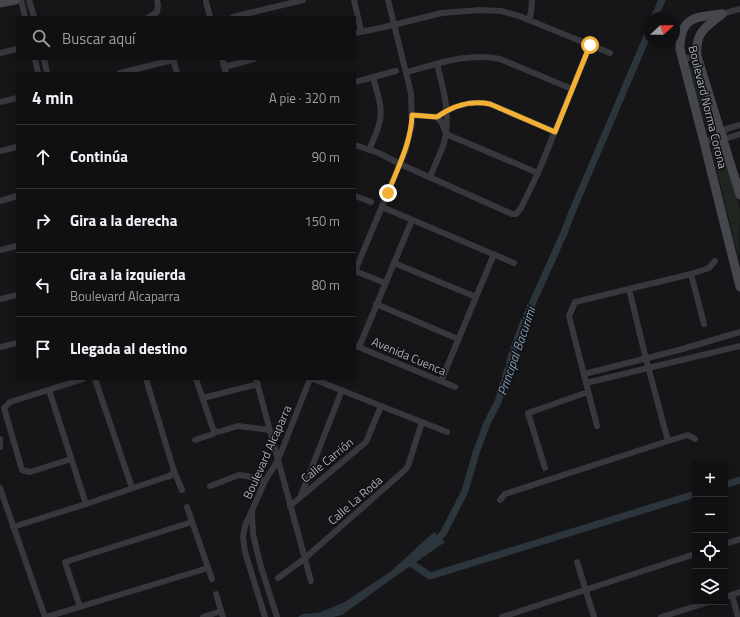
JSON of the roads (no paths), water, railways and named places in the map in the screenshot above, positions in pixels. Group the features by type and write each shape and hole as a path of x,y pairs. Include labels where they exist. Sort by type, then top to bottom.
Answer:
{"street":[{"path":"0,3 15,0"},
{"path":"21,0 25,16"},
{"path":"29,0 34,16"},
{"path":"151,16 157,12 157,0"},
{"path":"238,16 303,0"},
{"path":"354,0 358,32 442,13 480,10 501,12 519,16 610,53"},
{"path":"356,267 410,137 412,115 411,93 388,0"},
{"path":"529,20 532,0"},
{"path":"206,2 210,16"},
{"path":"722,14 740,9"},
{"name":"Boulevard Norma Corona","path":"722,14 702,31 696,48 697,56 740,195"},
{"name":"Boulevard Norma Corona","path":"722,14 697,17 690,20 684,26 680,41 680,49 738,267 740,287"},
{"path":"356,145 379,153 430,178 512,214 516,214 521,208 538,173 590,45"},
{"path":"0,53 16,49"},
{"path":"682,59 697,56"},
{"path":"407,72 467,57 490,57 500,59 572,89"},
{"path":"35,60 38,72"},
{"path":"44,60 48,72"},
{"path":"124,72 169,60"},
{"path":"173,60 177,72"},
{"path":"223,62 228,66 250,60"},
{"path":"223,62 226,72"},
{"path":"430,178 444,144 446,134 447,110 445,93 437,64"},
{"path":"356,82 396,71"},
{"path":"369,150 377,133 381,119 380,105 373,77"},
{"path":"0,102 16,98"},
{"path":"412,115 437,117 447,110 476,102 490,104 555,132"},
{"path":"437,117 442,123 446,134 538,173"},
{"path":"722,136 726,129 740,125"},
{"path":"704,142 722,136 728,138 740,134"},
{"path":"0,151 16,147"},
{"path":"0,201 16,196"},
{"path":"356,196 371,202"},
{"path":"382,207 514,263"},
{"path":"357,346 412,220"},
{"path":"0,250 16,246"},
{"path":"441,381 494,254"},
{"path":"597,426 569,316 575,302 691,274 708,268 715,261"},
{"path":"394,263 476,297"},
{"path":"356,269 385,283"},
{"path":"691,274 704,324"},
{"path":"629,290 668,441"},
{"path":"0,299 16,295"},
{"path":"376,304 458,339"},
{"path":"584,374 646,359 740,332"},
{"path":"0,347 16,343"},
{"name":"Avenida Cuenca","path":"357,346 455,387"},
{"path":"586,383 740,346"},
{"path":"71,459 30,472 22,470 4,408 10,402 80,380"},
{"path":"95,380 132,488"},
{"path":"146,380 174,471 182,490"},
{"path":"196,380 215,431"},
{"name":"Boulevard Alcaparra","path":"265,617 243,544 245,526 265,481 278,460 310,380"},
{"path":"316,380 447,432"},
{"path":"203,398 257,382 311,581"},
{"path":"49,390 86,504"},
{"path":"300,496 342,390"},
{"path":"545,468 528,413 588,392"},
{"name":"Calle Carrión","path":"290,506 300,496 366,442 381,406"},
{"name":"Calle La Roda","path":"278,578 304,559 405,470 408,466 422,422"},
{"path":"194,440 213,434 215,431 218,432 238,426 270,430"},
{"path":"500,500 504,494 668,441 688,435 695,439"},
{"path":"0,439 0,447"},
{"path":"13,527 170,476 174,471"},
{"path":"210,486 239,475 265,481"},
{"path":"0,488 45,617 208,568"},
{"path":"187,507 212,579"},
{"name":"Boulevard Alcaparra","path":"252,512 253,534 261,567 276,616"},
{"path":"80,607 65,562 192,522"},
{"path":"728,543 740,539"},
{"path":"502,617 692,555"},
{"path":"577,562 594,617"},
{"path":"728,596 740,592"},
{"path":"203,617 222,614 216,594"},
{"path":"732,595 738,617"},
{"path":"661,617 699,605"}],"waterway":[{"name":"Principal Bacurimi","path":"657,12 662,0"},
{"name":"Principal Bacurimi","path":"433,542 444,532 465,491 476,453 487,423 498,402 513,351 523,324 564,233 644,43"},
{"path":"728,484 740,480"},
{"path":"408,561 430,576 692,495"}]}
